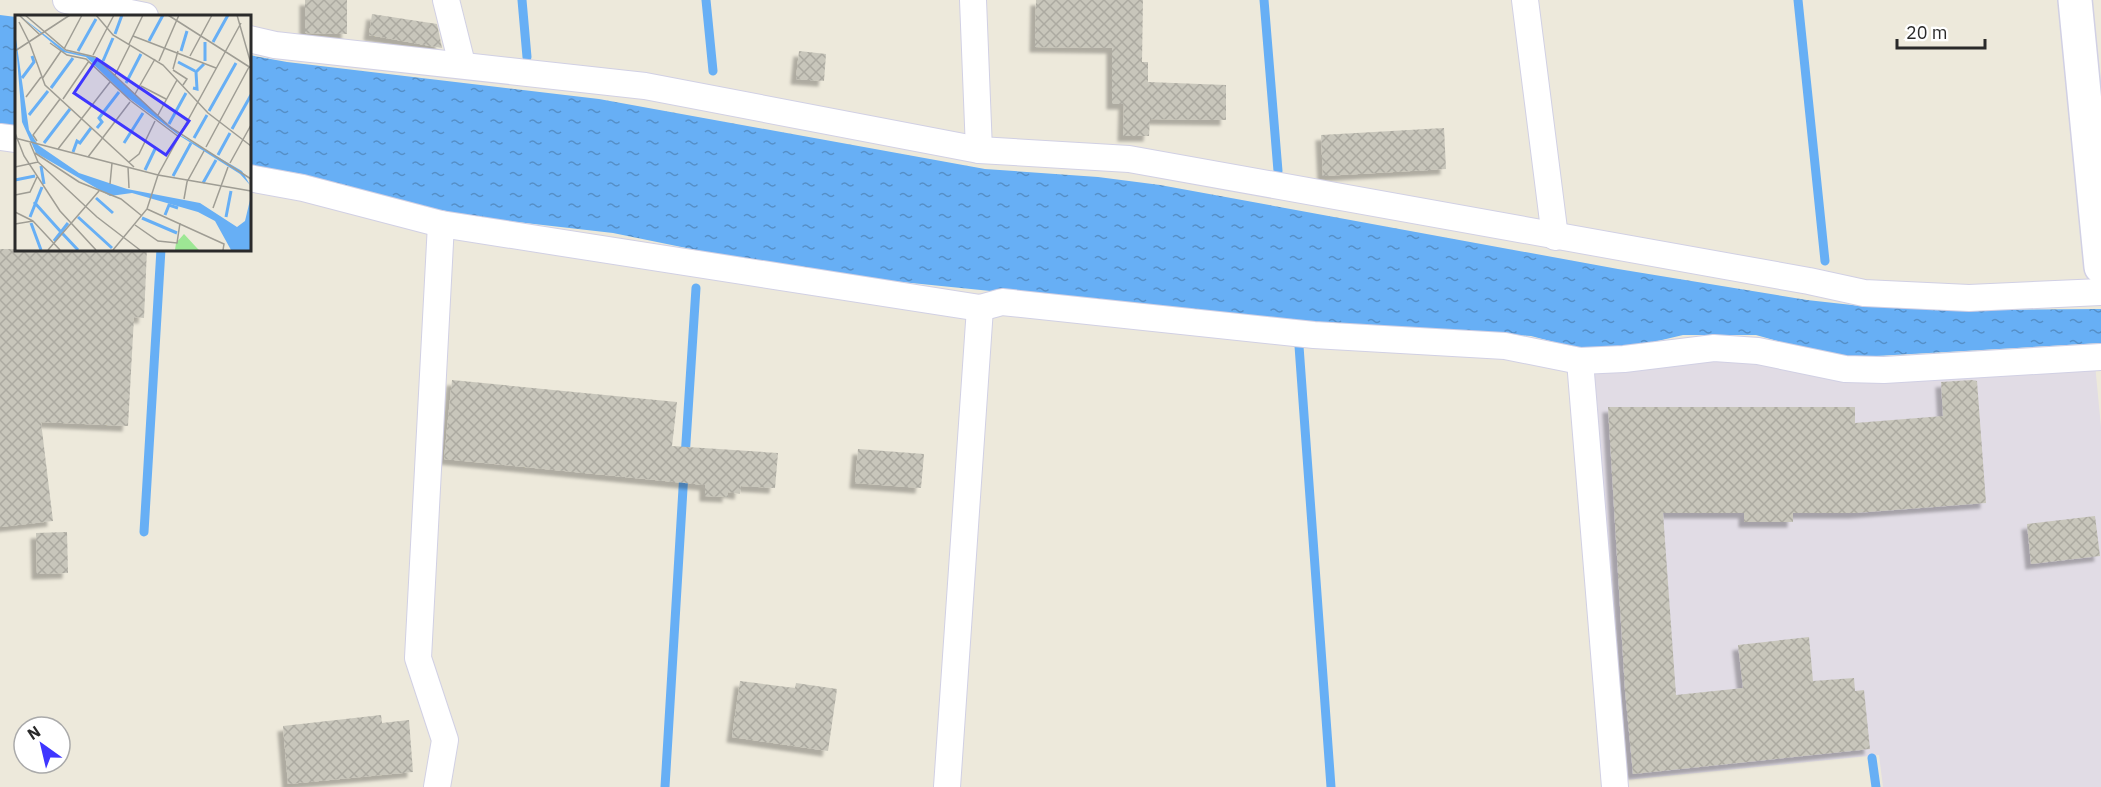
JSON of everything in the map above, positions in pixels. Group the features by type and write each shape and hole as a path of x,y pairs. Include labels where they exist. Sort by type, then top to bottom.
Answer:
{"street":[{"path":"66,0 140,15"},
{"path":"446,0 462,64"},
{"path":"973,0 979,150"},
{"path":"1525,0 1555,237"},
{"path":"2075,0 2101,267"},
{"path":"250,39 275,45 645,86 979,150 1129,159 1555,237 1809,280 1864,293 1969,298 2101,292"},
{"path":"0,137 15,139"},
{"path":"250,178 303,188 441,224 980,308 1002,302 1314,334 1505,346 1580,361 1624,359 1714,348 1758,351 1845,369 1884,370 2101,357"},
{"path":"437,787 445,740 418,658 441,224"},
{"path":"947,787 980,308"},
{"path":"1580,361 1615,787"}],"shaded area":[{"path":"1750,358 1849,383 2095,364 2101,427 2101,787 1883,787 1879,755 1626,780 1588,367"}],"water":[{"path":"0,15 15,17 15,128 0,125"},
{"path":"250,55 287,62 599,99 985,169 1098,177 1160,185 1618,269 1807,300 1861,306 1967,310 2101,309 2101,343 1859,357 1826,355 1756,335 1683,335 1611,352 1577,348 1531,336 1261,318 852,277 745,260 613,233 446,214 302,174 250,165"}],"building":[{"path":"305,0 347,0 347,34 305,33"},
{"path":"1036,0 1143,0 1142,62 1148,62 1148,82 1226,85 1226,120 1150,119 1149,136 1123,136 1124,104 1112,104 1112,48 1035,47"},
{"path":"372,14 437,24 442,48 369,35"},
{"path":"799,51 826,54 824,81 796,79"},
{"path":"1444,128 1446,169 1323,176 1321,135"},
{"path":"0,249 147,250 144,318 134,317 128,426 41,422 53,521 0,527"},
{"path":"452,380 677,402 672,446 778,453 775,488 741,486 740,494 728,492 728,497 705,496 705,485 444,459"},
{"path":"1977,381 1986,503 1855,513 1793,513 1793,522 1744,522 1744,513 1663,513 1676,695 1743,688 1738,645 1809,637 1813,681 1854,678 1855,691 1864,690 1870,749 1633,774 1625,690 1608,407 1855,407 1855,423 1943,416 1941,382"},
{"path":"858,449 924,454 921,488 855,483"},
{"path":"2095,516 2100,556 2031,564 2027,524"},
{"path":"67,532 68,573 37,574 36,533"},
{"path":"740,681 795,688 796,683 837,689 828,751 732,737"},
{"path":"381,715 382,723 409,720 413,772 288,784 283,726"}],"waterway":[{"path":"522,0 527,57"},
{"path":"706,0 713,71"},
{"path":"1264,0 1278,171"},
{"path":"1798,0 1825,261"},
{"path":"144,532 161,250"},
{"path":"685,458 696,288"},
{"path":"1299,346 1331,787"},
{"path":"665,787 684,472"},
{"path":"1872,758 1876,787"}]}
